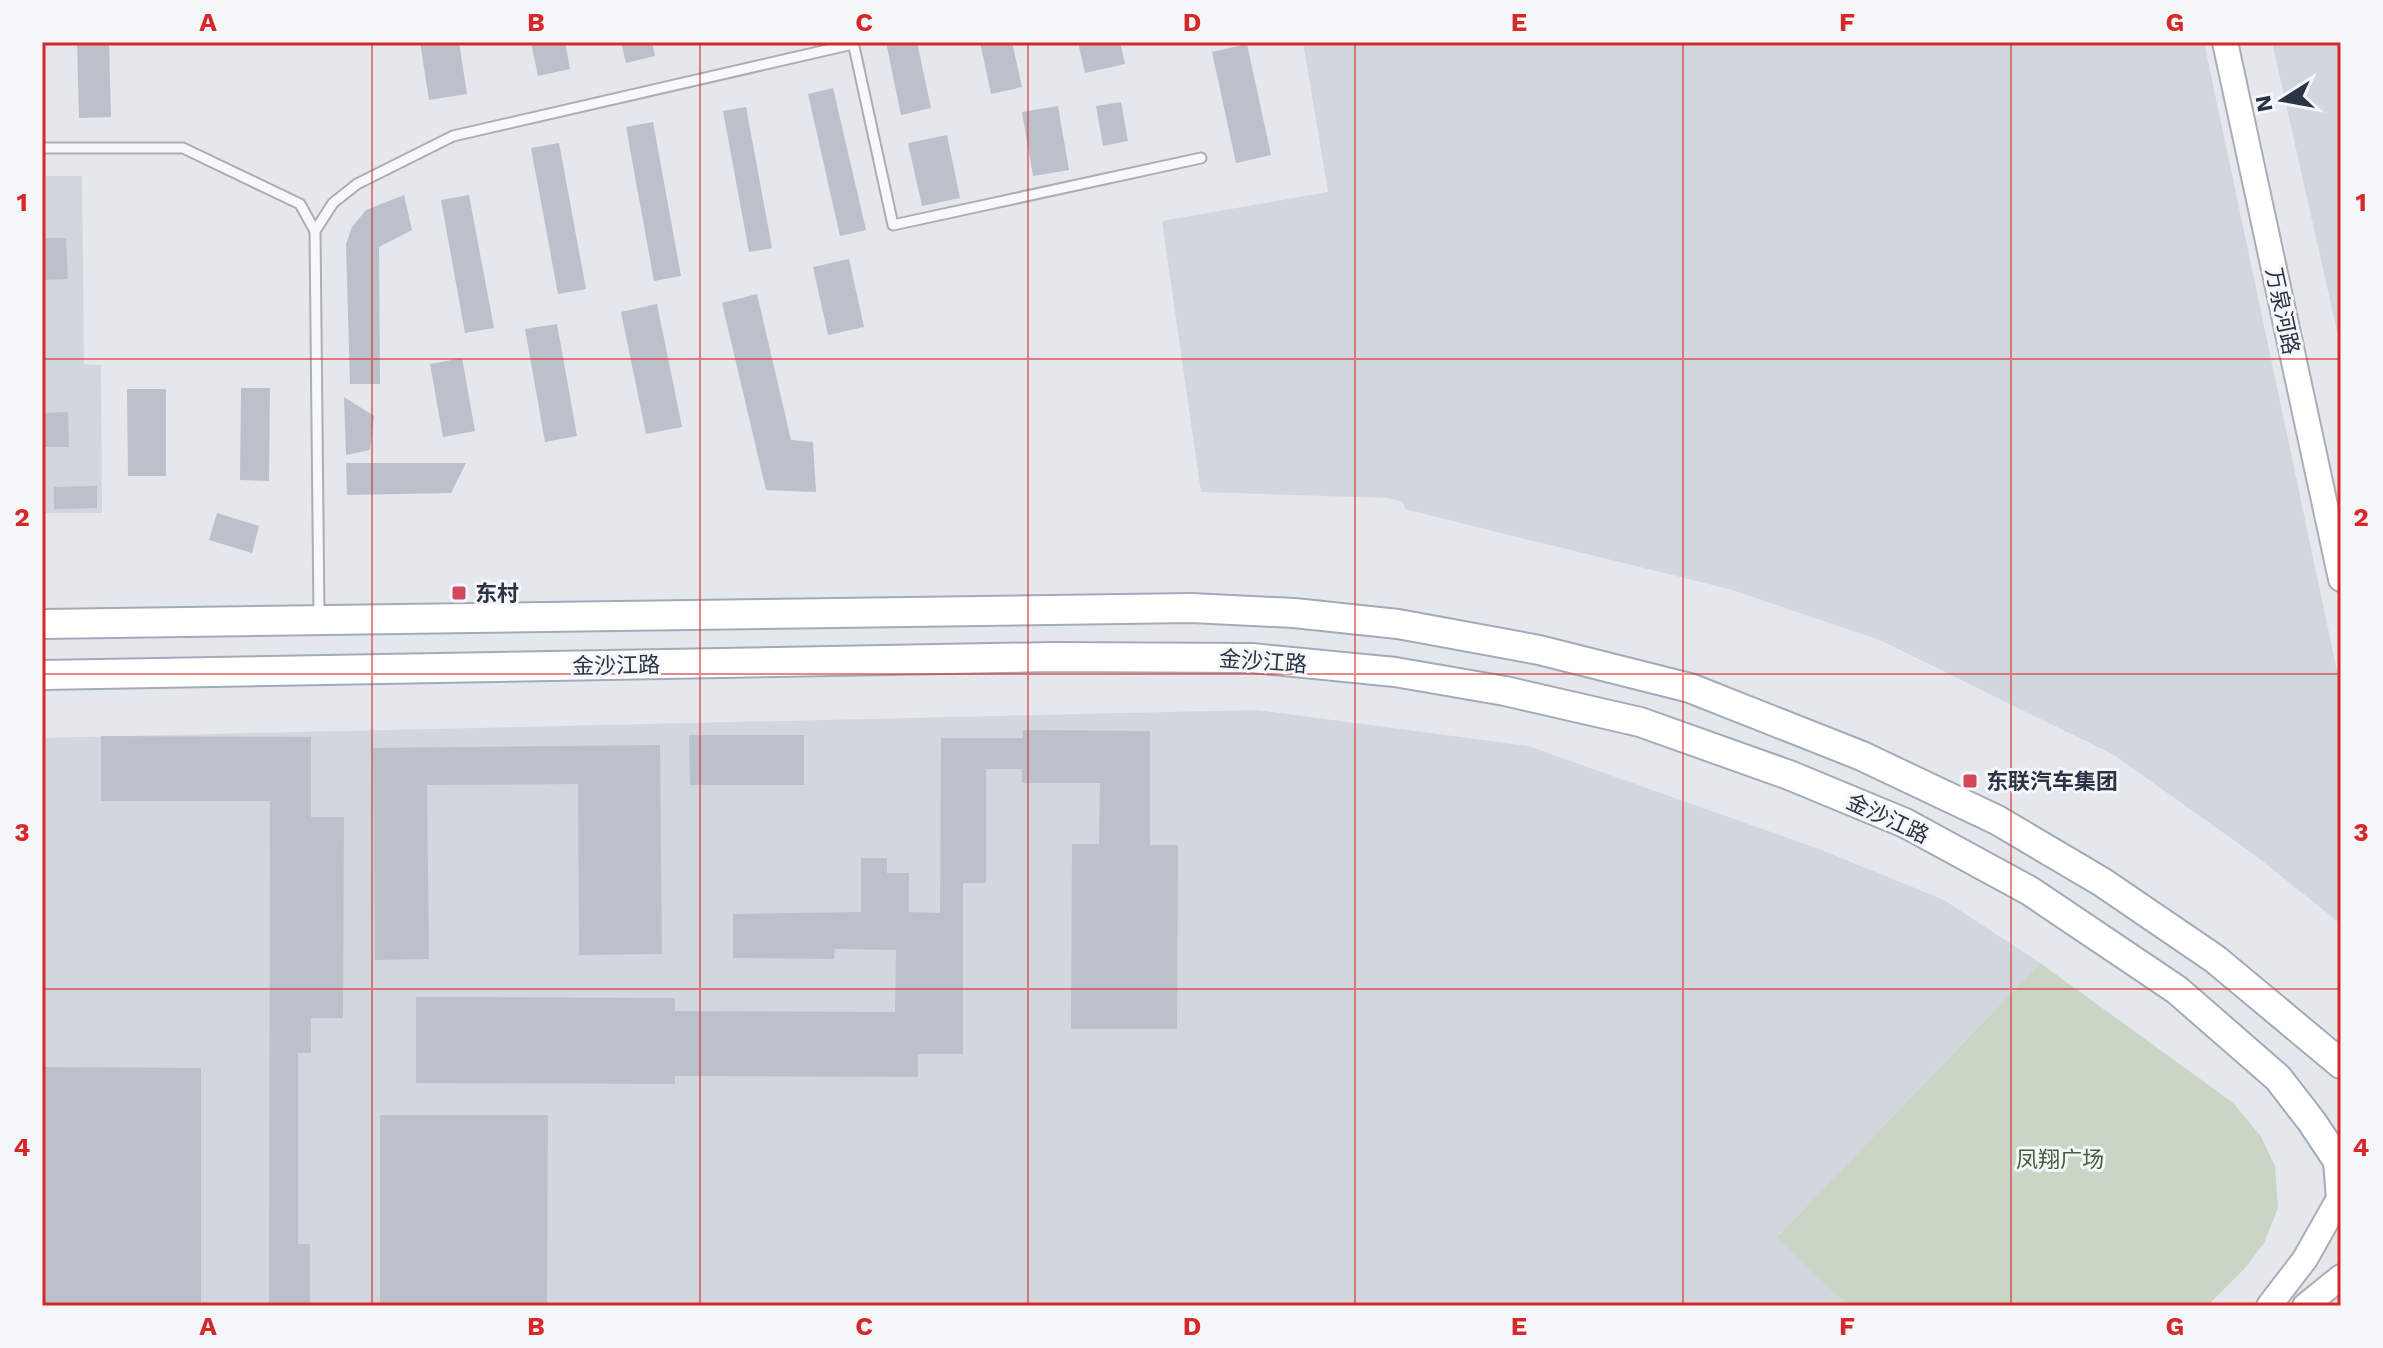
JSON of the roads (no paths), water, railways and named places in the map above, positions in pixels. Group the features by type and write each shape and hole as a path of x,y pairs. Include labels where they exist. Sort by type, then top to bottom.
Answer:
{"main road":[{"name":"金沙江路","path":"42,624 1191,608 1294,613 1398,624 1539,650 1690,688 1862,756 1997,820 2102,882 2215,959 2341,1064"},
{"name":"金沙江路","path":"42,675 1037,657 1252,658 1395,672 1505,691 1640,722 1789,775 1905,823 2030,891 2177,990 2278,1078 2339,1155"},
{"path":"2339,1155 2341,1198"}],"street":[{"name":"万泉河路","path":"2225,42 2341,579"},
{"path":"2269,1306 2305,1259 2341,1198"},
{"path":"2305,1306 2341,1277"}],"lane":[{"path":"315,231 333,203 357,184 453,136 853,43 893,225 1201,158"},
{"path":"42,148 183,148 300,204 315,231 319,620"}],"place":[{"name":"东村","path":"459,593"},
{"name":"东联汽车集团","path":"1970,781"}],"park label":[{"name":"凤翔广场","path":"2060,1159"}]}
